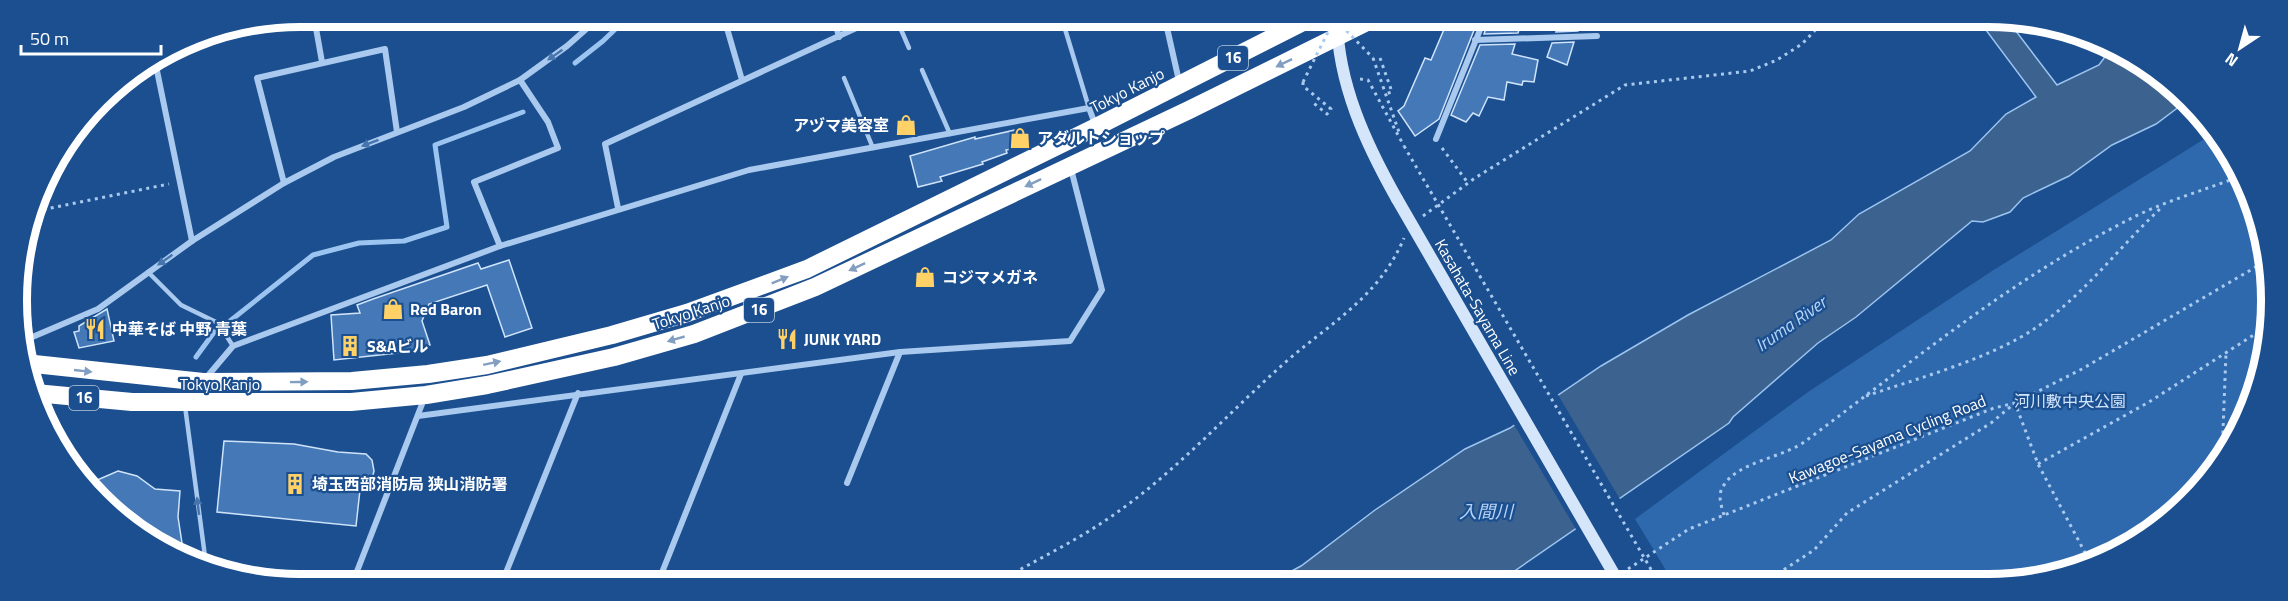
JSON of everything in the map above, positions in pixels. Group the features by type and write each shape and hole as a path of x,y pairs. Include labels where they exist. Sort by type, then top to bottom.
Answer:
{"highway":[{"name":"Tokyo Kanjo","path":"34,364 203,382 352,381 428,374 487,364 612,335 687,313 807,269 1293,27"},
{"name":"Tokyo Kanjo","path":"44,394 132,402 351,402 426,395 543,374 694,334 815,287 1070,166 1330,27"}],"main road":[{"name":"Kasahata-Sayama Line","path":"1337,27 1345,75 1365,139 1397,199 1621,574"}],"street":[{"path":"316,27 322,62"},
{"path":"29,338 98,309 192,241 284,183 334,156 464,107 520,80 567,46 589,27"},
{"path":"727,27 742,80"},
{"path":"836,27 838,37"},
{"path":"618,208 605,144 859,27"},
{"path":"1167,27 1179,85"},
{"path":"1269,27 1273,37"},
{"path":"1436,139 1481,27"},
{"path":"1476,40 1597,36"},
{"path":"284,183 257,78 385,49 397,132"},
{"path":"157,68 192,241"},
{"path":"500,246 474,182 558,148 548,122 520,80"},
{"path":"203,382 233,346 500,246 618,208 749,170 1089,108 1096,127"},
{"path":"418,416 900,352 1070,341 1102,290 1070,166"},
{"path":"847,483 900,352"},
{"path":"661,574 741,374"},
{"path":"505,574 578,393"},
{"path":"356,574 426,395"}],"lane":[{"path":"900,27 909,48"},
{"path":"1064,27 1089,108"},
{"path":"922,70 950,134"},
{"path":"844,78 873,148"},
{"path":"148,272 181,304 218,323 233,346"},
{"path":"184,403 205,556"}],"path":[{"path":"1311,101 1327,114 1330,109 1304,86 1303,82 1334,27"},
{"path":"1339,27 1373,58 1404,146"},
{"path":"1416,222 1468,183 1625,85 1750,71 1777,60 1803,44 1819,27"},
{"path":"1380,58 1392,92 1385,94"},
{"path":"1345,75 1368,80 1404,146 1654,574"},
{"path":"1436,139 1468,183"},
{"path":"1724,515 1720,497 1723,485 1732,475 1806,441 1936,340 2058,258 2130,219 2232,179"},
{"path":"43,210 180,182"},
{"path":"1862,397 1978,356 2036,328 2078,295 2140,227 2164,205"},
{"path":"1010,574 1120,511 1218,428 1289,360 1361,301 1383,278 1408,228"},
{"name":"Kawagoe-Sayama Cycling Road","path":"1625,574 1689,529 1983,412 2015,403 2082,369 2259,265"},
{"path":"2038,464 2149,402 2259,331"},
{"path":"2223,439 2226,353"},
{"path":"1777,574 1814,550 1847,513 1991,423 2015,403 2038,464 2086,555"}],"green space":[{"name":"河川敷中央公園","path":"2207,138 2233,180 2252,230 2259,265 2261,300 2259,336 2252,371 2233,421 2215,452 2181,494 2139,528 2108,546 2058,565 2023,572 1988,574 1668,574 1635,519 1808,392 1992,271"}],"water":[{"name":"入間川","path":"1984,27 2014,28 2057,85 2099,65 2107,54 2139,73 2180,106 2156,124 2112,145 2069,176 2023,198 2010,212 1983,222 1972,221 1856,317 1818,343 1729,423 1510,574 1286,574 1301,566 1375,510 1465,449 1510,428 1601,366 1688,315 1831,240 1859,214 1970,151 2006,114 2036,97"}],"pier":[{"path":"1557,393 1621,501 1577,531 1513,423"}],"building":[{"path":"1445,27 1475,27 1439,119 1415,136 1398,111 1404,106 1425,58 1431,60"},
{"path":"1486,27 1520,27 1518,33 1484,34"},
{"path":"1558,27 1579,27 1578,31 1556,32"},
{"path":"1574,42 1567,65 1547,57 1552,43"},
{"path":"1515,44 1512,54 1538,60 1534,82 1523,81 1522,85 1507,82 1504,100 1488,97 1479,116 1473,113 1466,122 1451,115 1480,45"},
{"path":"1015,130 1019,147 1006,150 1007,153 982,162 983,164 940,177 942,181 918,187 910,156 975,137 975,139"},
{"name":"Red Baron","path":"509,260 532,328 505,337 487,285 429,304 422,321 430,345 415,347 416,351 334,360 331,315 360,313 357,305 373,299 478,263 481,269"},
{"name":"中華そば 中野 青葉","path":"107,309 114,341 79,348 74,332 79,331 79,326"},
{"name":"埼玉西部消防局 狭山消防署","path":"224,441 294,444 338,452 366,454 372,460 374,471 369,491 360,490 356,526 217,512"},
{"path":"118,471 137,476 155,489 180,491 178,517 183,547 134,517 95,481"}],"waterway":[{"path":"575,63 618,27"},
{"path":"230,321 313,255 359,243 404,241 447,227 435,145 523,112"},
{"path":"196,357 215,331"}],"place":[{"name":"アヅマ美容室","path":"906,125"},
{"name":"アダルトショップ","path":"1020,138"},
{"name":"コジマメガネ","path":"925,277"},
{"name":"Red Baron","path":"393,309"},
{"name":"中華そば 中野 青葉","path":"95,329"},
{"name":"JUNK YARD","path":"787,339"},
{"name":"S&Aビル","path":"350,346"},
{"name":"埼玉西部消防局 狭山消防署","path":"295,484"}],"water label":[{"name":"Iruma River","path":"1791,324"}]}
